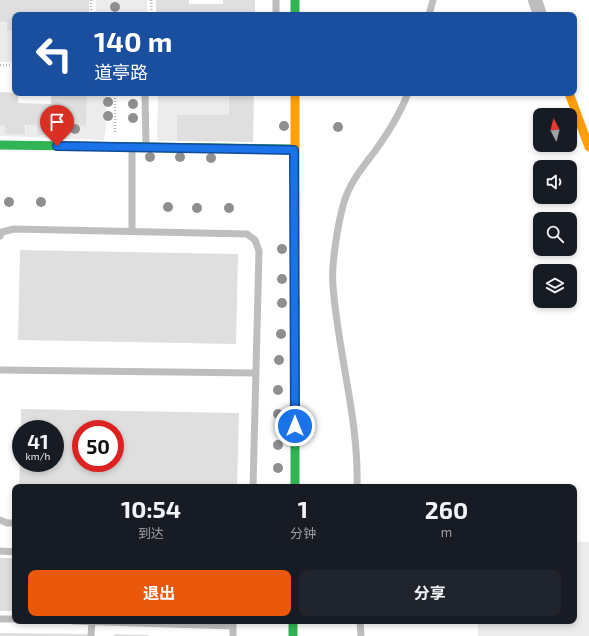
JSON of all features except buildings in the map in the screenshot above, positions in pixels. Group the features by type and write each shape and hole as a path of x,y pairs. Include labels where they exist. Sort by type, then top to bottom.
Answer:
{"main road":[{"path":"295,12 296,0"},
{"path":"295,96 295,484"},
{"path":"570,96 589,147"},
{"path":"0,145 294,150"},
{"path":"293,624 293,636"}],"street":[{"path":"535,0 539,12"}],"lane":[{"path":"276,0 276,12"},
{"path":"430,12 433,0"},
{"path":"145,96 146,147"},
{"path":"357,484 358,455 333,285 336,243 344,202 356,174 375,151 401,111 407,96"},
{"path":"132,147 132,231"},
{"path":"0,236 2,232 14,229 247,234 255,240 259,251 253,484"},
{"path":"0,370 256,373"},
{"path":"0,520 7,523 12,523"},
{"path":"0,551 12,552"},
{"path":"0,619 12,619"},
{"path":"92,624 92,636"},
{"path":"233,624 233,636"},
{"path":"360,624 361,636"}],"path":[{"path":"91,0 91,12"},
{"path":"152,0 152,12"},
{"path":"0,65 12,65"},
{"path":"115,96 115,147"}],"shaded area":[{"path":"96,0 147,0 147,12 96,12"},
{"path":"0,22 7,22 12,28 12,62 0,62"},
{"path":"87,96 106,96 106,127 104,140 0,136 0,125 5,125 5,134 25,134 26,125 37,125 37,135 59,135 60,125 86,126"},
{"path":"158,96 229,96 229,115 177,115 177,141 157,141"},
{"path":"577,542 589,542 589,636 478,636 478,624 577,624"}],"traffic: fast":[{"path":"295,0 295,12"},
{"path":"0,145 294,149"},
{"path":"295,302 295,484"},
{"path":"293,624 293,636"}],"traffic: slow":[{"path":"295,96 295,302"},
{"path":"570,96 589,147"}],"route":[{"path":"57,146 294,150 295,426"}]}
